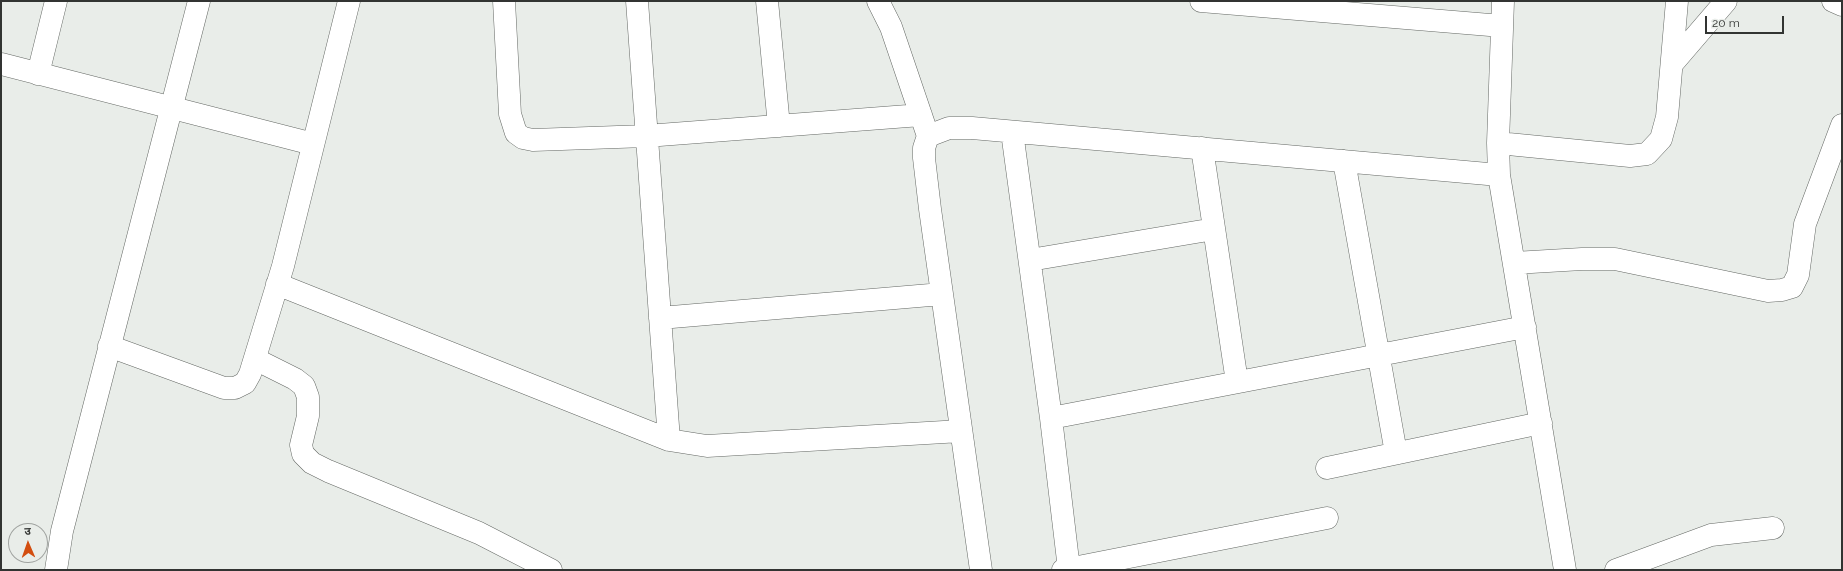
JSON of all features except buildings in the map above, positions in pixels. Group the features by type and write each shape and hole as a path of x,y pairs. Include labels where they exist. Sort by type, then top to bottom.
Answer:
{"street":[{"path":"38,74 56,1"},
{"path":"56,570 62,531 109,346 173,108 199,1"},
{"path":"109,346 224,388 235,388 245,383 255,358 277,284 349,1"},
{"path":"504,1 510,114 516,134 523,138 533,140 646,136 921,114"},
{"path":"637,1 669,440"},
{"path":"766,1 779,126"},
{"path":"878,1 891,27 928,136 924,148 924,158 981,570"},
{"path":"1201,1 1353,7 1502,26"},
{"path":"1503,1 1498,143 1499,175 1541,423 1560,569"},
{"path":"1498,143 1630,156 1647,154 1661,139 1667,117 1677,1"},
{"path":"1672,64 1726,1"},
{"path":"1832,1 1842,5"},
{"path":"1,64 313,144"},
{"path":"1514,264 1582,258 1615,259 1768,291 1782,290 1792,286 1798,274 1805,224 1842,125"},
{"path":"928,136 949,128 1012,132 1499,175"},
{"path":"1012,132 1051,418 1066,570 1327,518"},
{"path":"1202,148 1237,382"},
{"path":"1344,161 1396,453"},
{"path":"1030,260 1214,229"},
{"path":"277,284 669,440 707,446 961,431"},
{"path":"660,318 942,294"},
{"path":"1051,418 1525,327"},
{"path":"255,358 295,379 304,386 308,397 308,416 301,445 304,454 312,463 335,474 480,533 551,570"},
{"path":"1327,468 1541,423"},
{"path":"1616,570 1711,535 1773,528"}]}
